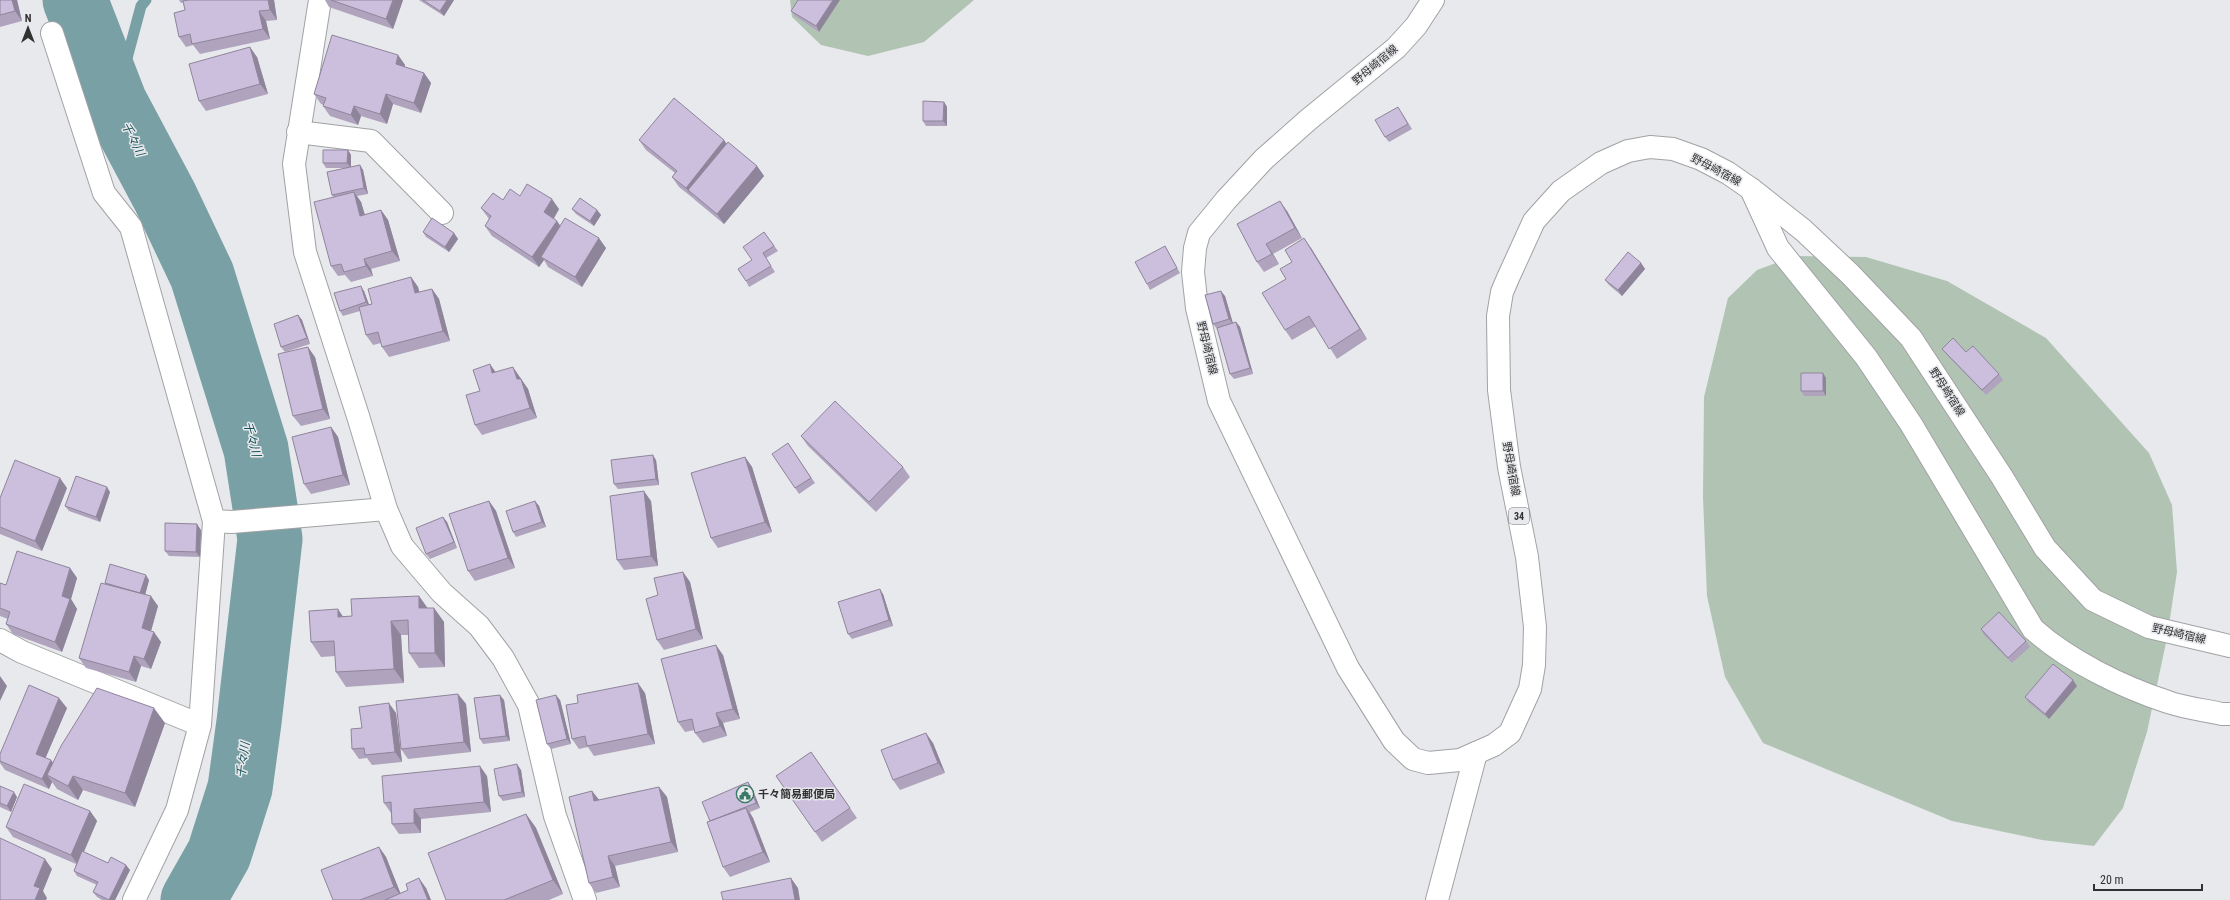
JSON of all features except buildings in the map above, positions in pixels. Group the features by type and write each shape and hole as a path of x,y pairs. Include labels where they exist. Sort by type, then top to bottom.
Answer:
{"street":[{"path":"320,0 294,164 305,252 358,416 386,509 402,546 442,593 479,626 503,658 529,705 555,816 585,900"},
{"name":"野母崎宿線","path":"1433,0 1416,26 1396,48 1264,159 1226,200 1200,233 1195,248 1193,272 1197,308 1219,401 1348,668 1394,741 1413,759 1428,763 1460,760 1494,745 1510,733 1530,689 1534,665 1536,627 1527,557 1509,467 1499,390 1499,310 1502,292 1525,237 1534,221 1561,191 1602,163 1628,151 1650,147 1672,149 1701,159 1728,173 1751,189 1814,240 1850,274 1911,338 2002,477 2045,548 2093,600 2149,627 2230,646"},
{"path":"52,33 104,193 130,227 223,522 200,725 177,810 134,900"},
{"path":"298,132 371,141 442,213"},
{"path":"1751,189 1778,248 1866,357 1911,424 2033,629 2052,645 2121,683 2168,702 2222,714 2230,714"},
{"path":"223,522 386,509"},
{"path":"0,640 22,652 200,725"},
{"path":"1438,900 1476,753"}],"green space":[{"path":"790,0 974,0 924,42 868,56 821,45 792,17"},
{"path":"1795,256 1866,257 1947,281 2046,338 2149,453 2172,505 2177,572 2167,638 2147,732 2123,808 2094,846 2042,840 1952,821 1763,743 1725,677 1707,596 1703,497 1704,397 1728,298 1757,270"}],"waterway":[{"name":"千々川","path":"75,0 115,103 165,197 202,275 256,449 270,539 240,788 219,854 193,900"},
{"path":"115,103 141,6 146,0"}],"place":[{"name":"千々簡易郵便局","path":"745,794"}]}
